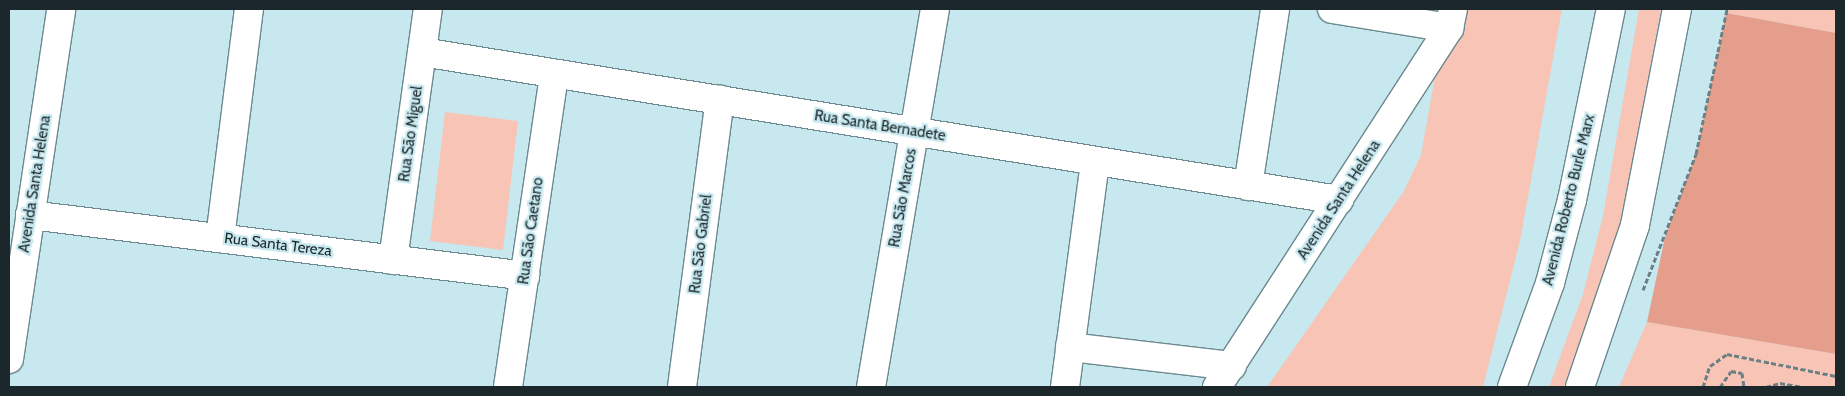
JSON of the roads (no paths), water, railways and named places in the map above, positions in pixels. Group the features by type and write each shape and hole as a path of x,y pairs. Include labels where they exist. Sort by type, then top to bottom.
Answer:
{"street":[{"name":"Avenida Santa Helena","path":"9,359 61,9"},
{"path":"220,238 249,9"},
{"name":"Rua São Miguel","path":"393,260 428,9"},
{"name":"Rua São Marcos","path":"871,387 935,9"},
{"path":"1248,186 1275,9"},
{"path":"1332,9 1451,18"},
{"name":"Avenida Roberto Burle Marx","path":"1512,387 1547,292 1572,200 1611,9"},
{"path":"1580,387 1635,225 1677,9"},
{"name":"Avenida Santa Helena","path":"1224,377 1339,200 1451,18"},
{"name":"Rua Santa Bernadete","path":"422,52 1339,200"},
{"name":"Rua São Caetano","path":"508,387 554,74"},
{"name":"Rua São Gabriel","path":"682,387 720,100"},
{"path":"1065,387 1095,161"},
{"name":"Rua Santa Tereza","path":"30,214 525,276"},
{"path":"1070,347 1224,377"}]}
